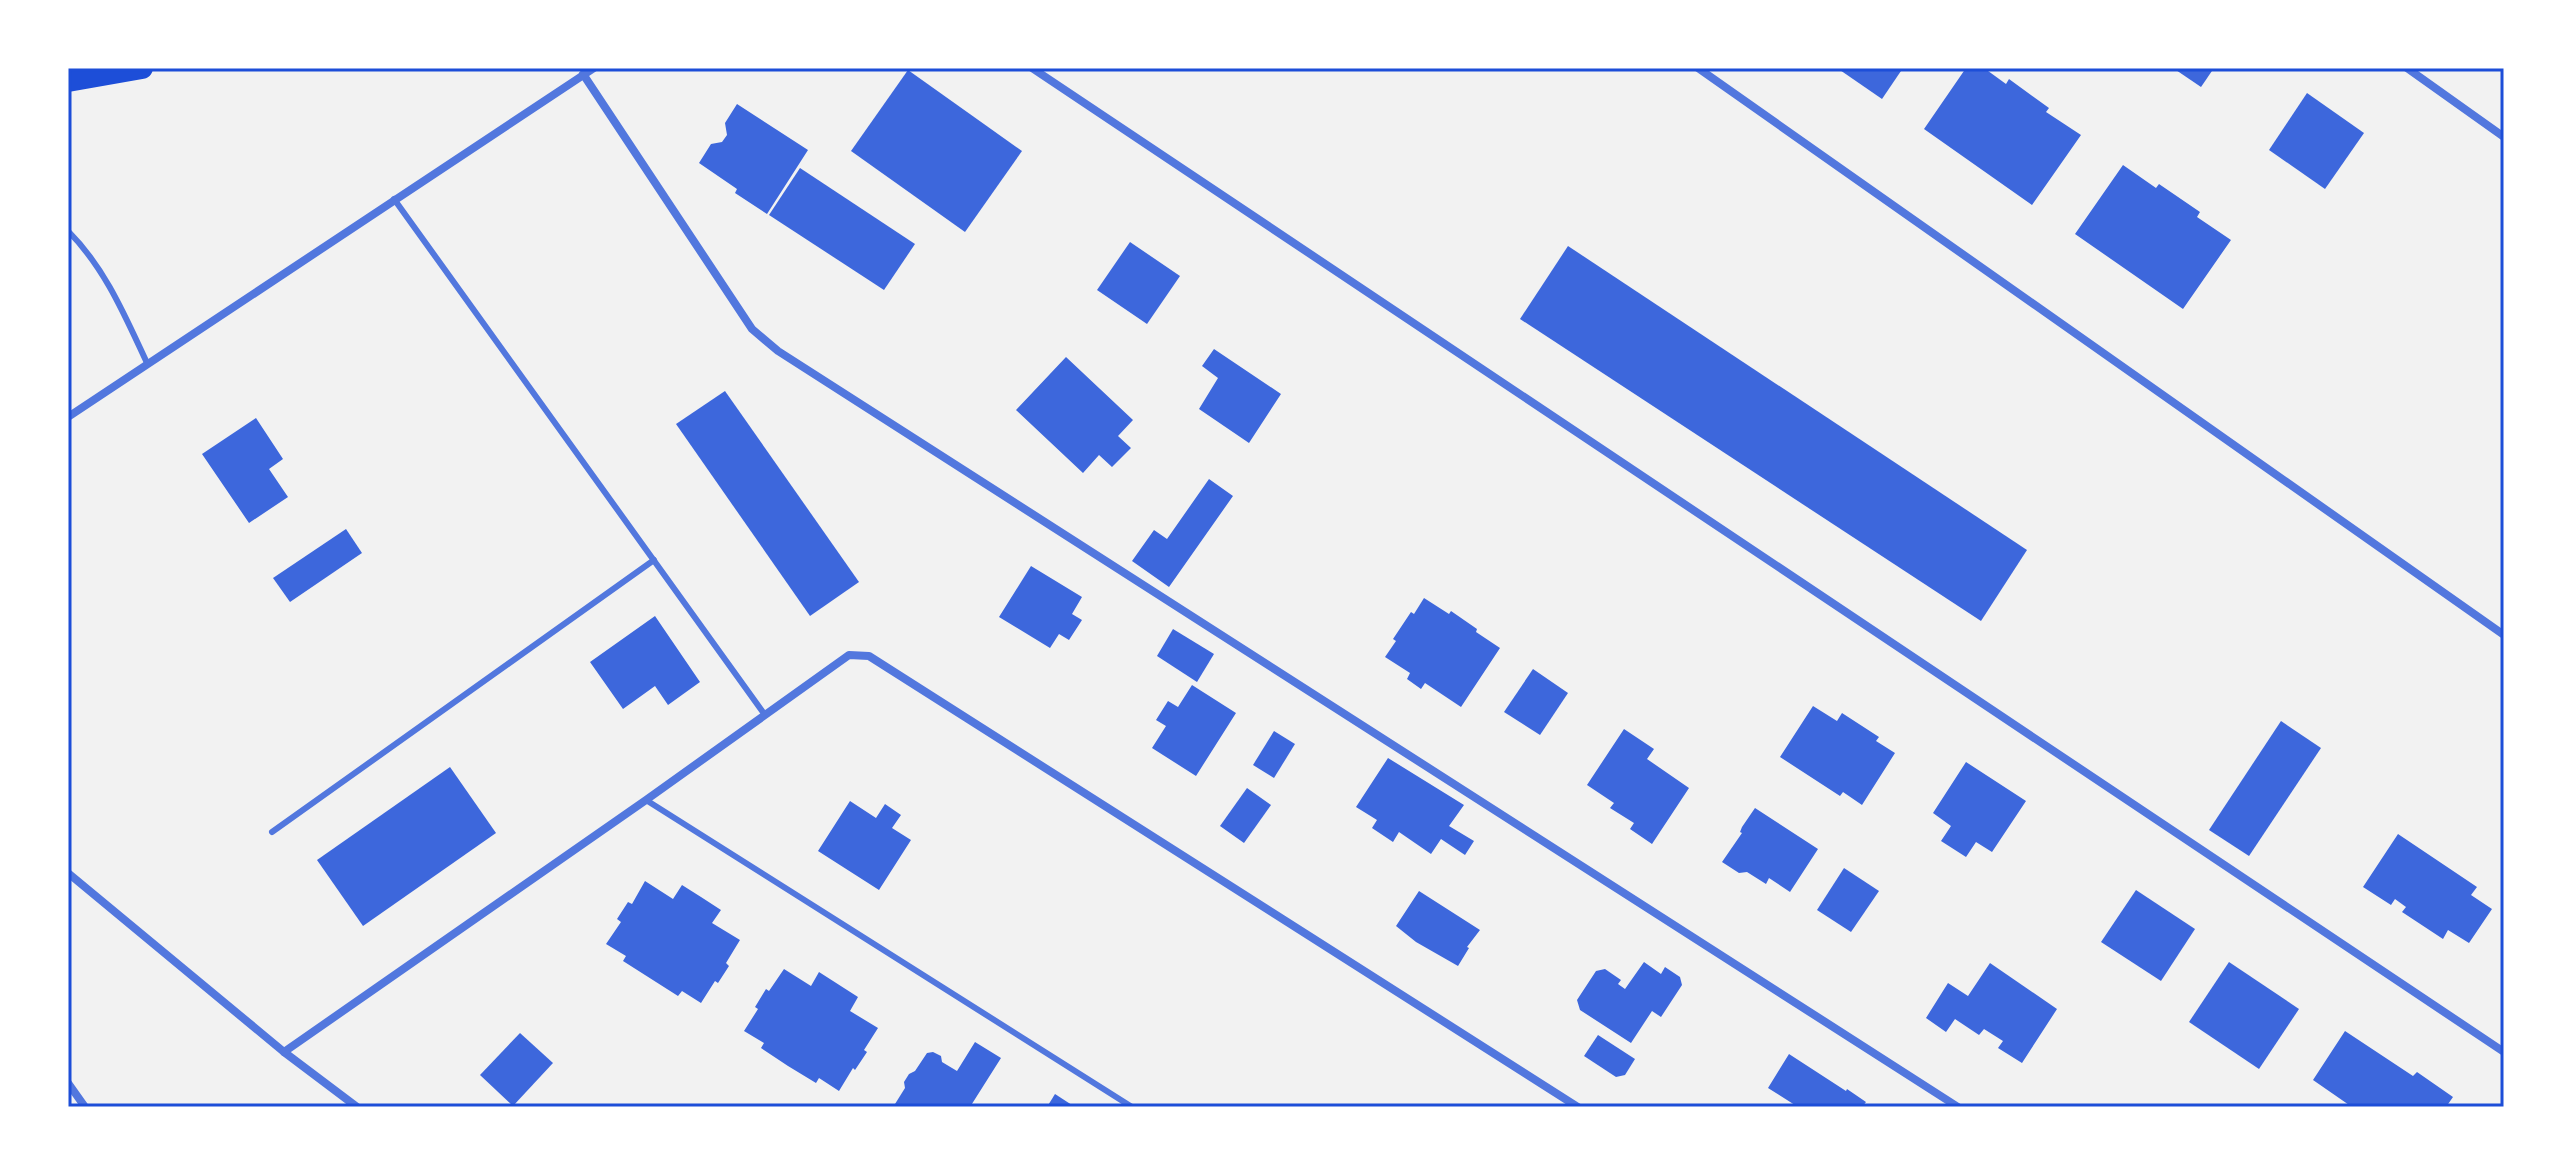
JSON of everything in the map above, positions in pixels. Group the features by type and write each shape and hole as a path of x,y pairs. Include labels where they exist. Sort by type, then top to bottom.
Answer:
{"highway":[{"path":"68,81 142,68"}],"street":[{"path":"68,417 594,68"},
{"path":"1032,68 2504,1052"},
{"path":"1698,68 2504,635"},
{"path":"2407,68 2504,137"},
{"path":"583,74 752,329 778,351 1958,1107"},
{"path":"284,1052 849,655 869,656 1578,1107"},
{"path":"68,873 284,1052 357,1107"},
{"path":"68,1083 85,1107"}],"lane":[{"path":"394,199 765,715"},
{"path":"68,231 85,249 115,294 147,363"},
{"path":"272,832 654,560"},
{"path":"646,800 1132,1107"}],"building":[{"path":"1837,68 1903,68 1882,99"},
{"path":"1966,68 1984,68 2006,84 2009,79 2049,108 2046,112 2081,135 2032,205 1924,129"},
{"path":"2173,68 2214,68 2201,87"},
{"path":"908,70 1022,151 965,232 851,151"},
{"path":"2307,93 2364,133 2325,189 2269,150"},
{"path":"737,104 808,150 767,214 699,163 711,144 722,142 727,135 725,123"},
{"path":"2123,165 2156,188 2159,184 2200,212 2197,217 2231,240 2183,309 2075,234"},
{"path":"800,168 915,244 884,290 769,215"},
{"path":"1130,242 1180,276 1147,324 1097,290"},
{"path":"1568,246 2027,550 1981,621 1520,319"},
{"path":"1214,349 1281,394 1249,443 1199,409 1218,378 1202,366"},
{"path":"1066,357 1133,420 1118,436 1131,448 1112,467 1099,455 1083,473 1016,410"},
{"path":"725,391 859,582 810,616 676,424"},
{"path":"256,418 283,459 269,469 288,497 249,523 202,454"},
{"path":"1209,479 1233,496 1169,587 1132,561 1154,530 1167,539"},
{"path":"346,529 362,553 290,602 273,578"},
{"path":"1031,566 1082,597 1072,614 1082,620 1069,640 1059,634 1050,648 999,617"},
{"path":"1424,598 1449,614 1451,611 1500,648 1461,707 1425,683 1421,689 1407,679 1410,673 1385,657 1396,641 1393,639"},
{"path":"655,616 700,682 668,705 655,686 623,709 590,662"},
{"path":"1173,629 1214,654 1197,682 1157,656"},
{"path":"1533,669 1568,693 1540,735 1504,712"},
{"path":"1192,685 1236,713 1196,776 1152,748 1166,726 1156,720 1168,701 1178,707"},
{"path":"1813,706 1837,721 1842,713 1879,737 1876,741 1895,753 1862,805 1843,792 1840,796 1780,757"},
{"path":"2281,721 2321,748 2249,856 2209,830"},
{"path":"1624,729 1654,749 1647,759 1689,788 1652,844 1630,829 1634,823 1610,808 1614,803 1587,785"},
{"path":"1274,731 1295,744 1274,778 1253,765"},
{"path":"1388,758 1464,805 1449,826 1474,841 1465,855 1441,839 1431,854 1399,832 1393,842 1372,828 1377,820 1356,807"},
{"path":"1966,762 2026,801 1992,852 1976,842 1966,857 1941,841 1951,826 1933,813"},
{"path":"450,767 496,833 363,926 317,860"},
{"path":"1247,788 1271,805 1244,843 1220,826"},
{"path":"850,801 876,818 885,804 901,815 892,828 911,840 879,890 818,851"},
{"path":"1755,808 1818,849 1790,892 1769,878 1766,884 1722,862"},
{"path":"2398,834 2477,887 2471,895 2492,909 2469,943 2448,930 2443,939 2402,912 2406,907 2395,899 2391,905 2363,887"},
{"path":"1844,868 1879,891 1851,932 1817,910"},
{"path":"645,881 673,899 682,885 721,910 712,923 740,940 726,963 729,966 701,1003 682,991 678,996 623,961 626,956 606,944 621,922 617,919 628,902 632,904"},
{"path":"2136,890 2195,929 2161,981 2101,942"},
{"path":"1419,891 1480,930 1458,966 1416,942 1396,926"},
{"path":"1644,962 1661,974 1665,967 1680,977 1682,985 1661,1017 1652,1011 1631,1043 1580,1010 1577,1000 1596,971 1605,969 1621,980 1618,984 1625,989"},
{"path":"2229,962 2299,1009 2259,1069 2189,1022"},
{"path":"1990,963 2057,1009 2022,1063 1998,1048 2003,1041 1984,1029 1979,1035 1955,1019 1946,1032 1926,1018 1948,983 1968,996"},
{"path":"784,969 811,986 819,972 858,997 850,1011 878,1028 864,1050 867,1052 839,1091 819,1078 816,1083 788,1066 761,1048 764,1043 744,1031 766,989 769,991"},
{"path":"2345,1031 2413,1076 2417,1072 2453,1097 2446,1107 2352,1107 2313,1080"},
{"path":"520,1033 553,1063 513,1106 480,1075"},
{"path":"1598,1035 1635,1059 1625,1075 1616,1077 1584,1056"},
{"path":"975,1042 1001,1058 970,1107 900,1107 895,1104 909,1074 915,1071 927,1053 941,1056 942,1062 957,1071"},
{"path":"1789,1054 1866,1102 1862,1107 1798,1107 1768,1088"},
{"path":"1055,1094 1075,1107 1047,1107"}]}
